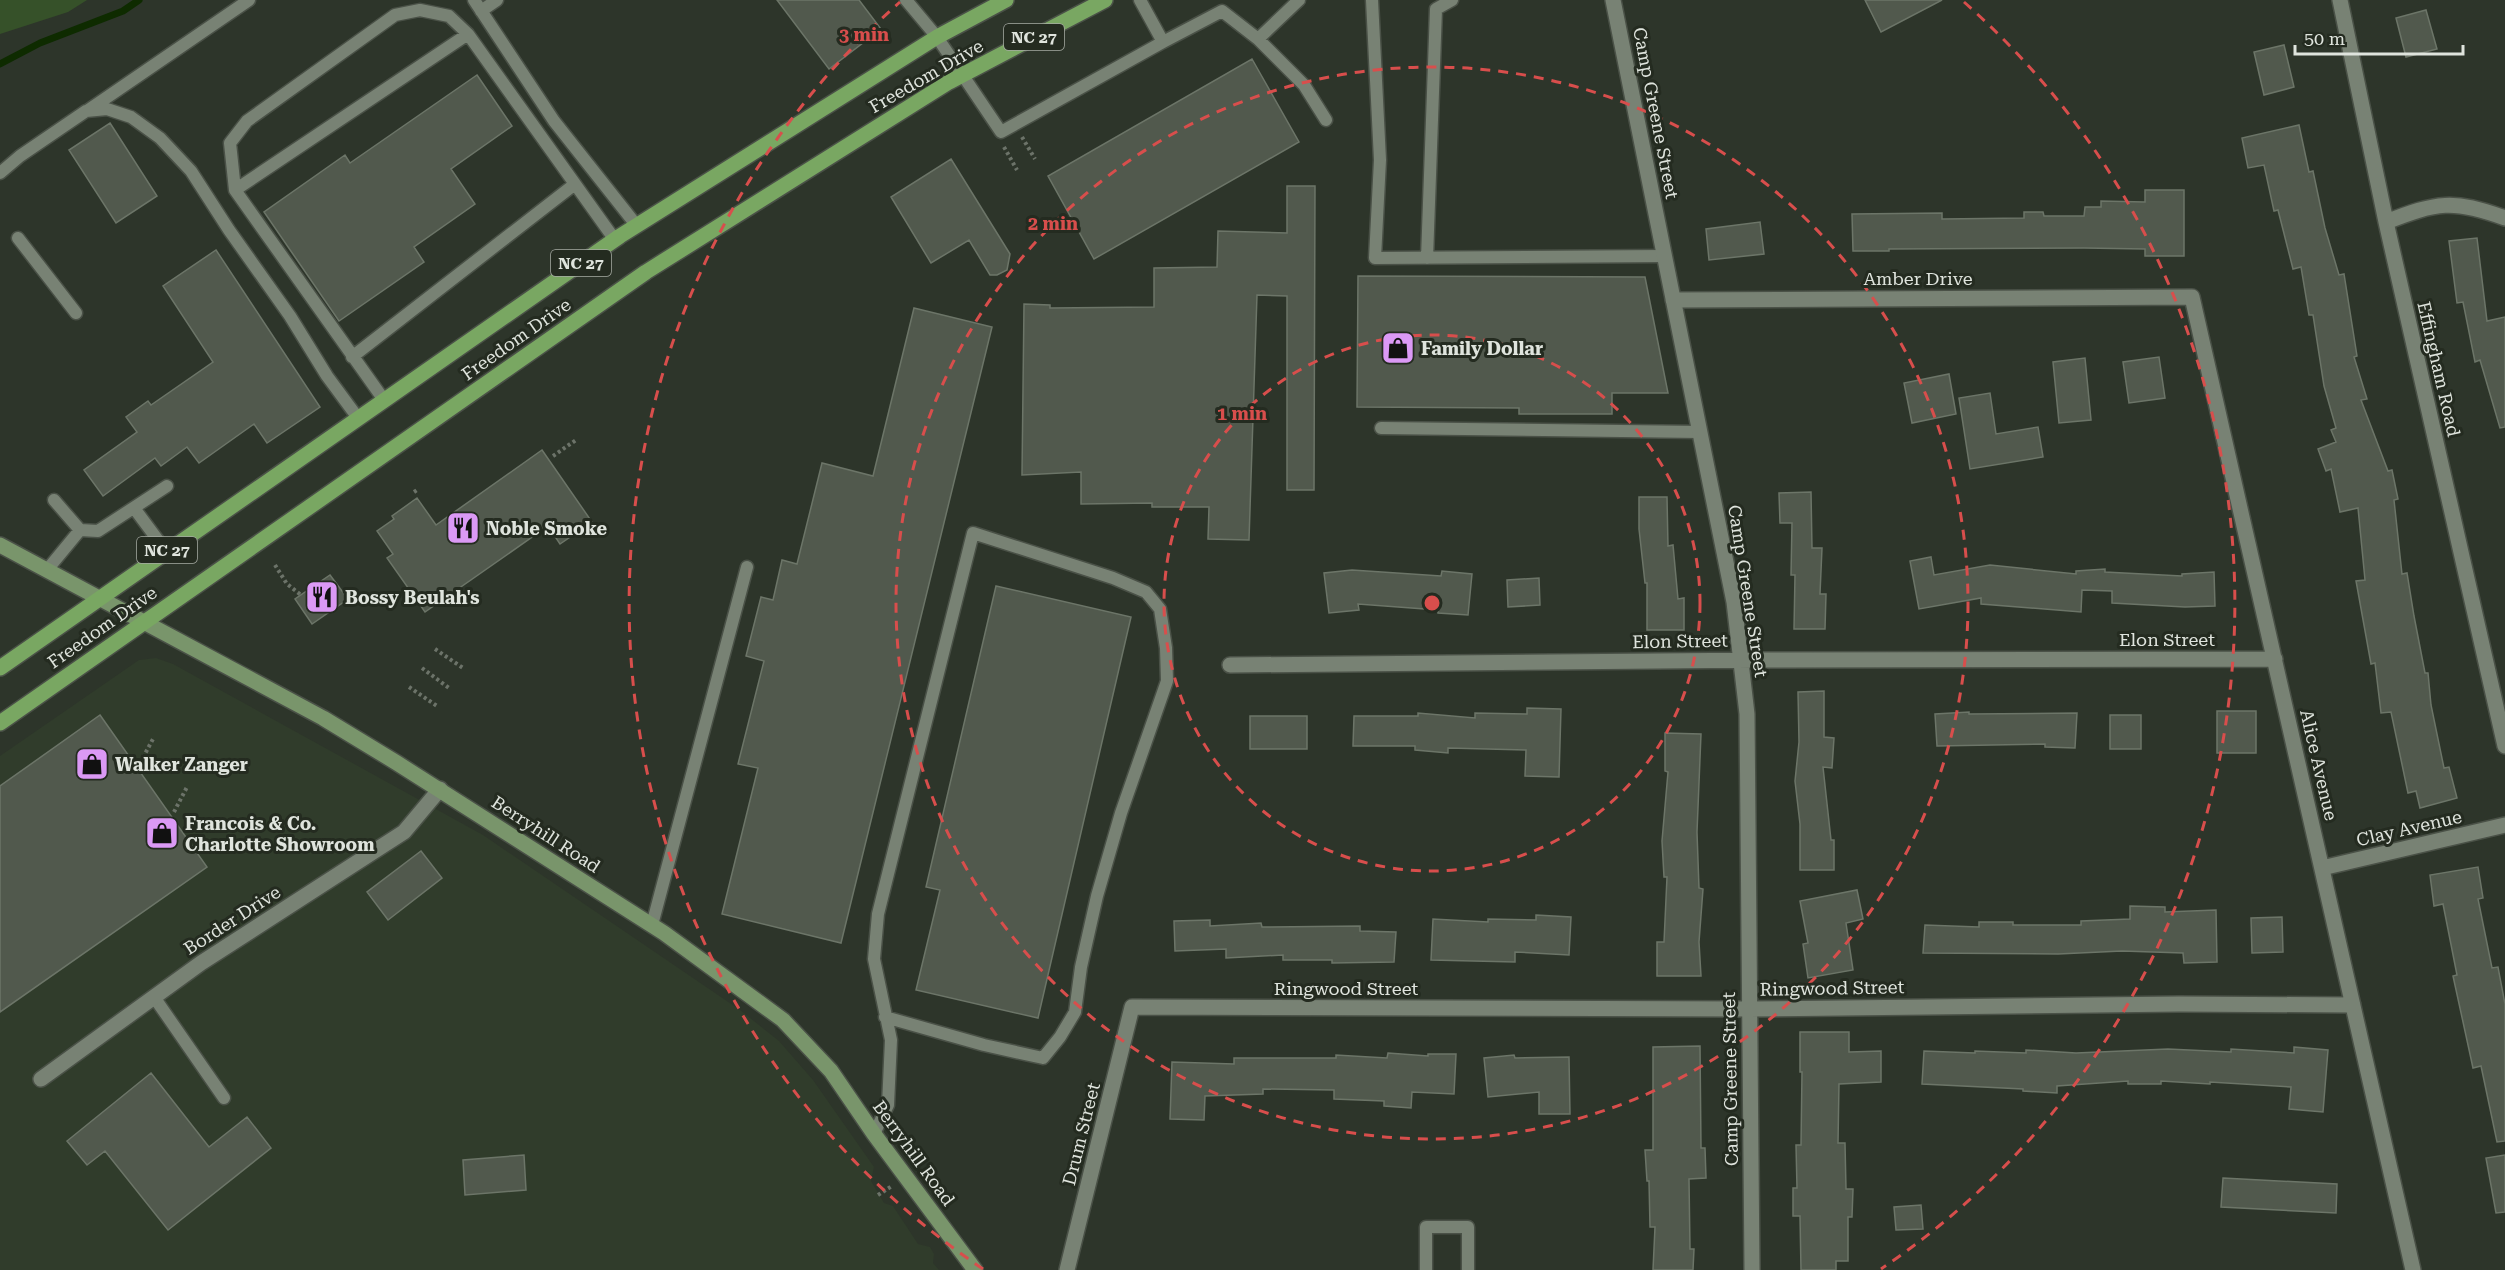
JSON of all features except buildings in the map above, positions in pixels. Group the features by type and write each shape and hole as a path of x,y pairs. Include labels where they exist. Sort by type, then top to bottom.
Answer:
{"main road":[{"name":"Freedom Drive","path":"0,668 615,240 937,37 1006,0"},
{"name":"Freedom Drive","path":"0,723 646,272 963,75 1105,0"}],"street":[{"name":"Camp Greene Street","path":"1613,0 1734,602 1742,660 1747,714 1752,1270"},
{"name":"Effingham Road","path":"2340,0 2386,222 2505,746"},
{"path":"2386,222 2421,208 2456,204 2474,207 2505,218"},
{"name":"Amber Drive","path":"1673,300 2164,297"},
{"name":"Alice Avenue","path":"2164,297 2193,297 2413,1270"},
{"name":"Berryhill Road","path":"1,548 99,597 323,718 440,789 652,925 783,1020 831,1071 874,1134 975,1270"},
{"name":"Elon Street","path":"1230,665 1742,660 2275,659"},
{"name":"Border Drive","path":"41,1080 201,963 404,832 440,789"},
{"name":"Clay Avenue","path":"2322,868 2505,825"},
{"name":"Ringwood Street","path":"1132,1007 1749,1009 2168,1004 2352,1005"},
{"name":"Drum Street","path":"1067,1270 1132,1007"}],"lane":[{"path":"0,173 20,156 249,0"},
{"path":"497,0 478,5 554,122 637,226"},
{"path":"906,0 937,37 1001,132 1222,11 1258,39 1304,85 1326,120"},
{"path":"1140,0 1163,42"},
{"path":"1258,39 1299,0"},
{"path":"1372,0 1380,160 1375,258 1664,256"},
{"path":"1427,258 1436,9 1452,0"},
{"path":"384,400 236,190 230,143 247,121 395,15 420,10 449,16 468,34 615,240"},
{"path":"236,190 468,34"},
{"path":"86,111 107,110 131,117 160,138 191,171 229,230 290,316 327,376 358,418"},
{"path":"352,357 575,184"},
{"path":"18,238 76,313"},
{"path":"1381,428 1700,432"},
{"path":"54,500 80,530 98,531 166,486"},
{"path":"134,508 166,551"},
{"path":"47,570 80,530"},
{"path":"874,1134 888,1105 891,1040 885,1017 874,960 878,914 973,533 1113,578 1146,592 1160,609 1166,648 1167,681 1121,813 1097,896 1074,1011 1060,1037 1043,1058 984,1046 885,1017"},
{"path":"652,925 747,567"},
{"path":"154,997 224,1098"},
{"path":"1426,1270 1426,1227 1468,1227 1468,1270"}],"path":[{"path":"1014,125 1035,159"},
{"path":"1001,132 1001,141 1017,170"},
{"path":"553,456 576,440"},
{"path":"275,565 287,584 301,595"},
{"path":"435,649 463,668"},
{"path":"422,668 449,688"},
{"path":"409,687 436,706"},
{"path":"141,763 153,739"},
{"path":"174,812 187,787"}],"shaded area":[{"path":"156,658 173,664 483,835 740,1010 779,1041 813,1080 874,1167 871,1181 884,1203 893,1206 918,1244 930,1247 934,1254 933,1263 939,1270 0,1270 0,756 139,660"}],"green space":[{"path":"0,0 87,0 68,12 0,34"}],"waterway":[{"path":"0,64 40,43 123,11 139,0"}],"place":[{"name":"Family Dollar","path":"1398,348"},
{"name":"Noble Smoke","path":"463,528"},
{"name":"Bossy Beulah's","path":"322,597"},
{"name":"Walker Zanger","path":"92,764"},
{"name":"Francois & Co. Charlotte Showroom","path":"162,833"}]}
